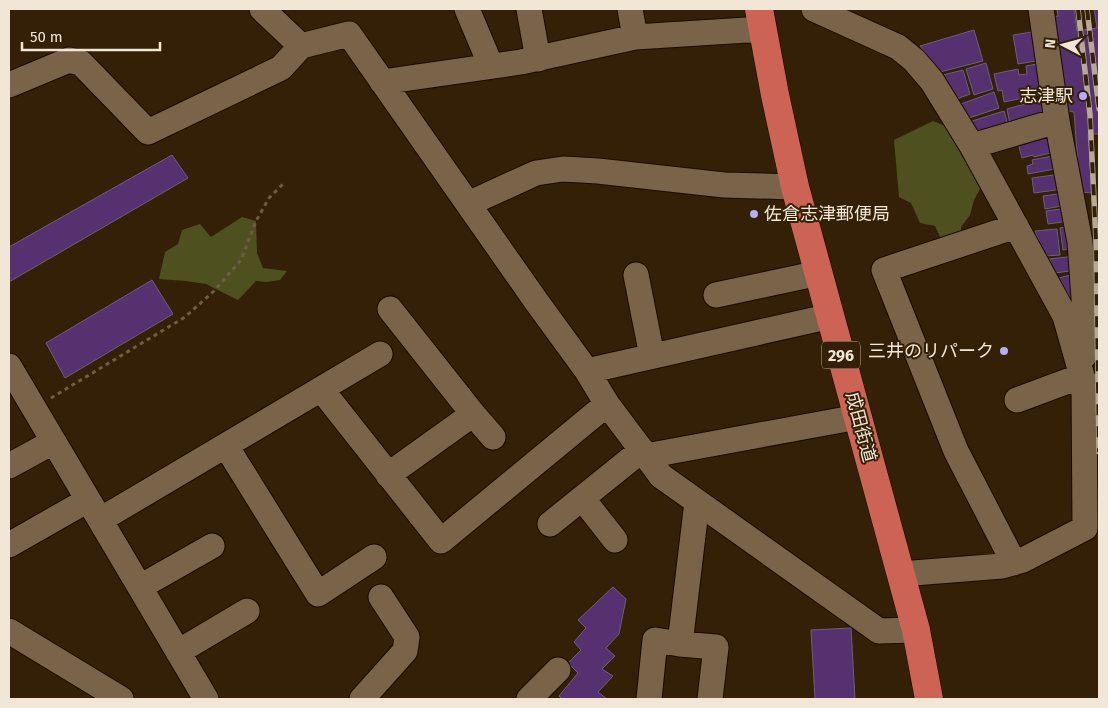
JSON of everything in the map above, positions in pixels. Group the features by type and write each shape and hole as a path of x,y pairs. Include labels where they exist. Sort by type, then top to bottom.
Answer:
{"highway":[{"name":"成田街道","path":"761,20 795,186 916,630 929,699"}],"street":[{"path":"262,9 301,46"},
{"path":"467,9 490,66"},
{"path":"529,9 538,58"},
{"path":"630,9 635,37"},
{"path":"814,9 898,47 914,60 932,81 972,146 1066,316 1092,386"},
{"path":"901,574 1002,566 1014,563 1085,528 1092,386 1080,242 1057,121 1041,9"},
{"path":"382,82 521,62 635,37 747,30 761,20"},
{"path":"9,85 70,60 81,63 148,132 281,68 301,46 349,34 587,370 607,404 661,476 879,631 916,630"},
{"path":"972,146 1057,121"},
{"path":"468,204 536,173 563,169 598,170 724,185 795,186"},
{"path":"1014,563 956,451 884,270 1016,226"},
{"path":"716,295 819,273"},
{"path":"636,275 652,356"},
{"path":"390,310 493,437"},
{"path":"587,370 831,316"},
{"path":"9,545 94,510 226,446 380,354"},
{"path":"9,366 206,699"},
{"path":"1016,400 1068,381 1092,386"},
{"path":"320,389 441,541 607,404"},
{"path":"388,475 473,414"},
{"path":"550,524 644,453 858,417"},
{"path":"9,466 54,442"},
{"path":"226,446 318,594 374,557"},
{"path":"582,498 615,540"},
{"path":"680,644 697,502"},
{"path":"140,587 212,546"},
{"path":"362,699 405,650 407,638 381,597"},
{"path":"178,652 247,611"},
{"path":"9,631 113,697"},
{"path":"649,699 655,640 716,647 710,699"},
{"path":"528,699 558,670"}],"path":[{"path":"34,408 185,316 214,291 241,260 256,221 269,198 284,183"}],"green space":[{"path":"933,121 948,127 963,158 970,153 988,174 974,200 970,215 961,227 961,240 946,250 935,226 920,223 911,203 899,197 894,140"},
{"path":"242,217 256,221 257,253 263,268 287,271 280,280 256,281 238,300 206,284 159,279 165,252 178,244 182,230 200,224 211,237"}],"building":[{"name":"志津駅","path":"1057,9 1074,9 1077,31 1097,28 1094,9 1099,9 1099,134 1088,134 1092,193 1080,192 1074,112 1068,111 1064,79 1058,80 1052,17 1058,16"},
{"path":"974,30 983,61 940,72 920,46"},
{"path":"1032,32 1036,61 1018,64 1013,35"},
{"path":"986,63 993,89 974,95 966,69"},
{"path":"1037,64 1043,94 1004,102 1002,90 998,91 994,74 1018,69 1019,75 1027,74 1026,66"},
{"path":"963,70 970,94 957,99 943,75"},
{"path":"994,92 999,108 966,119 961,104"},
{"path":"1043,99 1047,114 1010,124 1007,109"},
{"path":"1004,111 1008,125 976,135 972,121"},
{"path":"1053,133 1058,151 1022,158 1018,143"},
{"path":"172,155 188,178 9,282 9,247"},
{"path":"1058,155 1060,168 1028,174 1027,166 1033,164 1032,160"},
{"path":"1061,174 1063,189 1034,193 1032,178"},
{"path":"1065,193 1067,205 1045,209 1043,196"},
{"path":"1068,208 1069,221 1048,224 1046,211"},
{"path":"1071,226 1075,248 1063,250 1060,228"},
{"path":"1057,229 1060,255 1045,256 1035,231"},
{"path":"1075,256 1077,270 1055,273 1049,259"},
{"path":"1078,273 1077,309 1059,278"},
{"path":"152,280 173,314 65,378 46,343"},
{"path":"613,587 626,599 619,634 606,648 615,656 602,669 613,676 598,692 607,699 562,699 559,696 578,673 568,663 581,650 574,642 586,628 578,620"},
{"path":"851,628 855,699 815,699 811,630"}],"railway":[{"path":"1078,9 1090,115 1096,242 1099,452"},
{"path":"1087,9 1099,109"}],"place":[{"name":"志津駅","path":"1083,96"},
{"name":"佐倉志津郵便局","path":"754,214"},
{"name":"三井のリパーク","path":"1004,351"}]}
